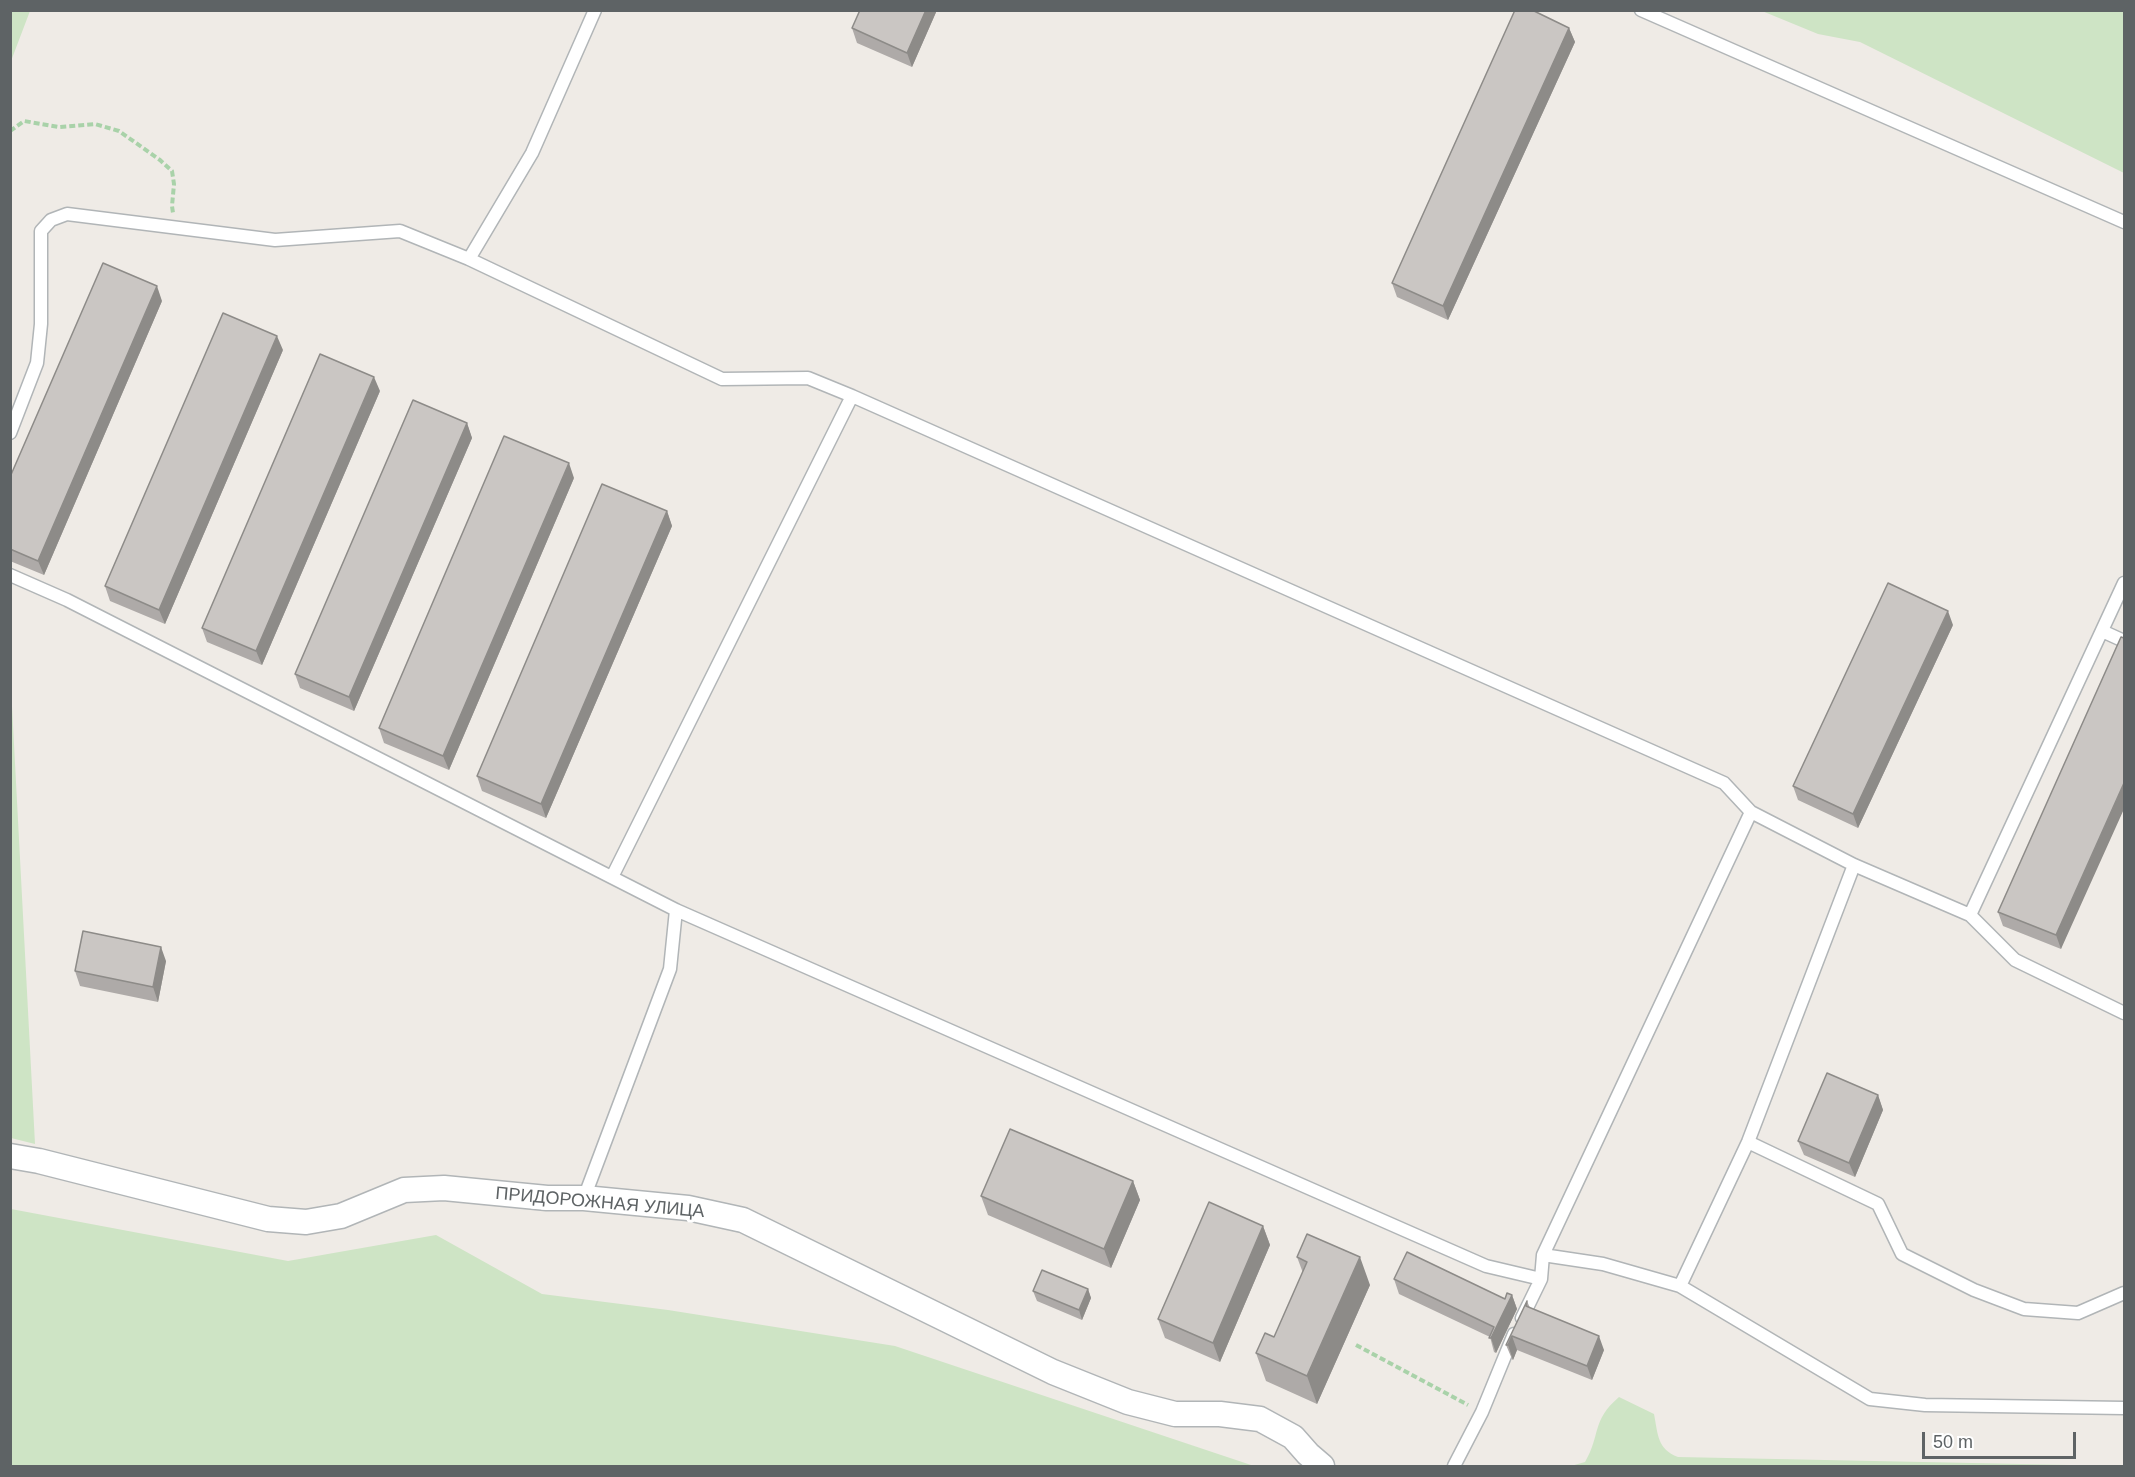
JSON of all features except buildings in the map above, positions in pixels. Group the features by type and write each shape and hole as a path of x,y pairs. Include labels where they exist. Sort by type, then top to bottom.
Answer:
{"street":[{"name":"ПРИДОРОЖНАЯ УЛИЦА","path":"10,1156 39,1161 268,1219 306,1222 341,1216 404,1190 444,1188 688,1208 743,1220 1053,1372 1128,1402 1174,1414 1220,1414 1260,1419 1293,1437 1322,1467"}],"lane":[{"path":"469,259 532,153 595,10"},
{"path":"1641,10 2124,222"},
{"path":"10,433 37,363 41,324 41,231 51,219 67,214 275,240 400,231 469,259 722,379 808,378 852,396 1724,783 1751,812 1854,865 1970,915 2015,960 2124,1013"},
{"path":"612,877 852,396"},
{"path":"10,575 67,600 676,910 1486,1266 1540,1279"},
{"path":"1970,915 2124,583"},
{"path":"2102,631 2124,640"},
{"path":"1454,1467 1482,1412 1504,1356 1540,1279 1543,1255 1751,812"},
{"path":"1680,1286 1748,1142 1854,865"},
{"path":"584,1198 670,969 676,910"},
{"path":"1748,1142 1878,1204 1902,1254 1974,1290 2024,1309 2078,1312 2124,1293"},
{"path":"1543,1255 1602,1264 1680,1286 1870,1399 1925,1406 2124,1408"}],"path":[{"path":"10,131 24,122 59,127 96,124 119,131 172,171 174,184 172,206 174,217 181,228"},
{"path":"1356,1345 1482,1412"}],"green space":[{"path":"10,11 30,11 11,61"},
{"path":"1762,11 2124,11 2124,173 1860,42 1818,34"},
{"path":"11,687 35,1144 11,1138"},
{"path":"11,1209 288,1261 436,1235 542,1294 668,1310 895,1346 1254,1466 11,1466"},
{"path":"1619,1397 1654,1414 1662,1445 1678,1457 2119,1466 1571,1466 1585,1462 1604,1413"}]}
